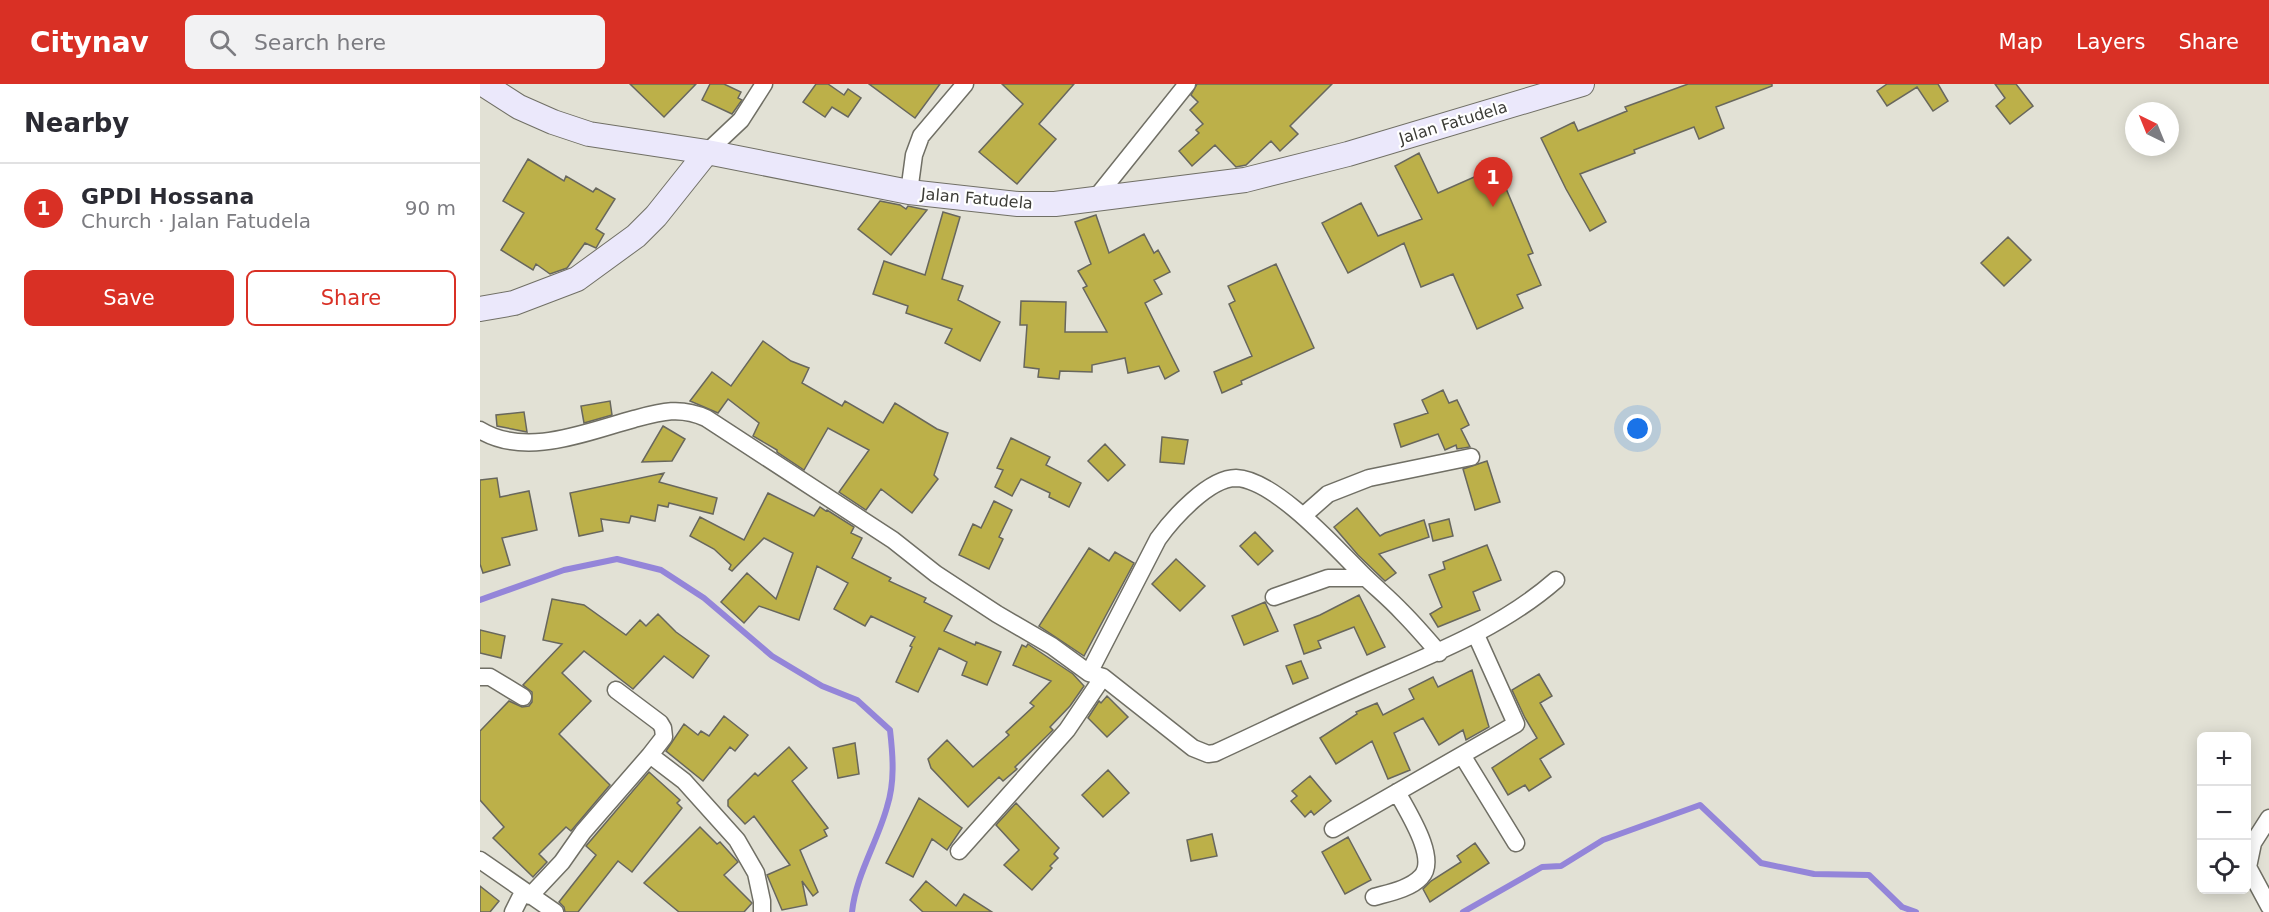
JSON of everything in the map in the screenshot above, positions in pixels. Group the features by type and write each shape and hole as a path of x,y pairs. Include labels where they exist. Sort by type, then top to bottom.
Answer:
{"street":[{"name":"Jalan Fatudela","path":"483,84 527,111 553,123 590,134 707,152 909,192 1018,204 1055,204 1245,180 1348,154 1581,84"},
{"path":"480,309 514,303 577,279 636,236 657,216 707,152 741,120 764,84"},
{"path":"909,192 914,155 921,136 965,84"},
{"path":"1095,199 1187,84"},
{"path":"480,430 502,440 542,442 666,410 694,413 706,418 893,540 936,574 1096,675 1162,722 1193,748 1208,754 1215,753 1476,635 1534,599 1556,580"},
{"path":"1303,516 1328,494 1369,478 1471,457"},
{"path":"959,851 1067,730 1096,675 1158,538 1184,508 1225,479 1247,480 1264,488 1303,516 1401,610 1439,652"},
{"path":"1274,597 1328,578 1366,578"},
{"path":"1333,829 1516,724 1476,635"},
{"path":"480,677 490,677 523,697"},
{"path":"513,912 526,894 562,862 583,832 664,737 660,723 616,690"},
{"path":"650,755 684,781 737,840 756,873 762,912"},
{"path":"1462,755 1516,843"},
{"path":"1374,897 1398,890 1420,878 1426,870 1426,851 1397,792"},
{"path":"2269,818 2253,843 2248,867 2269,906"},
{"path":"480,860 555,912"}],"building":[{"path":"630,84 696,84 664,117"},
{"path":"710,84 724,84 741,92 738,98 742,100 732,114 702,100"},
{"path":"816,84 828,84 844,95 848,89 861,98 848,117 832,107 825,117 803,102"},
{"path":"869,84 940,84 915,118"},
{"path":"1002,84 1074,84 1039,124 1056,139 1017,184 979,152 1023,104"},
{"path":"1197,84 1332,84 1290,126 1298,134 1280,151 1271,141 1246,165 1236,167 1215,145 1192,166 1179,151 1199,133 1196,130 1203,124 1190,110 1198,102 1191,95"},
{"path":"1688,84 1772,84 1772,86 1716,107 1724,128 1699,139 1694,127 1580,174 1606,222 1590,231 1541,138 1574,122 1578,131 1627,111 1625,107"},
{"path":"1887,84 1938,84 1948,101 1933,111 1917,87 1887,106 1877,91"},
{"path":"1995,84 2016,84 2033,106 2010,124 1996,106 2005,98"},
{"path":"1419,153 1438,193 1497,167 1533,253 1528,255 1541,285 1517,295 1523,308 1477,329 1453,274 1421,287 1404,243 1348,273 1322,223 1361,203 1378,236 1422,219 1395,166"},
{"path":"528,159 564,181 566,176 593,192 596,188 615,199 596,229 604,234 596,248 585,243 567,268 550,274 536,264 533,270 501,250 524,213 503,201"},
{"path":"880,201 900,205 906,209 908,206 927,210 891,255 858,229"},
{"path":"943,212 960,217 942,279 963,286 958,300 1000,322 980,361 945,343 952,329 906,313 908,306 873,294 884,261 925,275"},
{"path":"1096,215 1109,253 1144,234 1154,253 1158,250 1170,272 1154,280 1162,294 1145,303 1179,371 1165,379 1159,366 1128,373 1125,358 1092,365 1092,372 1060,371 1059,379 1038,377 1039,369 1024,367 1027,325 1020,325 1021,301 1066,302 1065,332 1107,332 1083,288 1087,286 1078,271 1091,264 1075,222"},
{"path":"2008,237 2031,260 2004,286 1981,263"},
{"path":"1276,264 1314,348 1241,381 1242,384 1222,393 1214,372 1252,356 1229,304 1235,301 1228,286"},
{"path":"763,341 791,361 809,368 802,383 842,406 845,401 883,423 895,403 937,429 948,433 934,475 938,479 912,513 881,489 866,510 839,492 869,450 828,428 804,470 753,436 759,423 728,399 718,413 690,401 712,372 731,386"},
{"path":"1443,390 1449,403 1457,400 1469,425 1461,429 1470,447 1457,449 1456,445 1445,450 1438,434 1401,447 1394,424 1428,413 1422,400"},
{"path":"610,401 612,415 584,423 581,406"},
{"path":"524,412 527,432 497,426 496,415"},
{"path":"663,426 685,439 672,461 642,462"},
{"path":"1162,437 1188,440 1184,464 1160,462"},
{"path":"1011,438 1050,457 1046,465 1081,483 1069,507 1049,497 1050,493 1021,479 1012,496 995,487 1003,470 997,468"},
{"path":"1105,444 1125,465 1108,481 1088,461"},
{"path":"1487,461 1500,502 1475,510 1463,469"},
{"path":"664,473 659,482 717,498 713,514 669,503 668,507 658,505 655,521 631,516 629,523 601,519 603,531 579,536 570,493"},
{"path":"497,478 500,497 529,491 537,530 502,538 510,565 483,573 480,564 480,480"},
{"path":"768,493 814,516 820,507 854,527 851,533 862,538 852,558 891,578 889,581 926,598 924,602 952,616 944,631 975,645 976,642 1001,652 987,685 962,675 967,662 939,648 918,692 896,682 915,637 871,616 865,626 834,609 848,583 817,566 799,620 759,606 744,623 721,602 747,573 776,599 793,553 764,538 732,571 729,569 731,565 714,549 690,536 700,517 744,540"},
{"path":"994,501 1012,510 999,537 1003,539 989,569 959,555 973,524 981,528"},
{"path":"1357,508 1380,536 1424,520 1429,537 1379,554 1396,573 1385,581 1334,527"},
{"path":"1449,519 1453,536 1433,541 1429,524"},
{"path":"1255,532 1273,551 1258,565 1240,546"},
{"path":"1487,545 1501,580 1473,592 1480,610 1438,627 1430,614 1442,607 1429,575 1445,569 1443,562"},
{"path":"1089,548 1109,561 1115,552 1134,563 1084,656 1039,626"},
{"path":"1176,559 1205,586 1180,611 1152,584"},
{"path":"1359,595 1385,647 1367,655 1354,627 1318,641 1321,648 1304,654 1294,625 1320,615"},
{"path":"552,599 584,605 626,635 640,620 646,626 658,614 676,632 709,656 693,678 664,656 633,689 584,651 562,673 591,701 559,734 610,785 571,831 566,827 539,854 547,862 533,877 493,838 504,827 480,800 480,731 509,701 522,707 529,706 532,702 532,692 523,685 562,644 543,640"},
{"path":"1265,602 1278,631 1244,645 1232,616"},
{"path":"480,630 505,636 501,658 480,653"},
{"path":"1028,644 1073,674 1084,686 1070,706 1050,727 1053,730 1015,767 1017,769 1003,781 999,777 968,807 931,768 928,759 947,740 973,767 1009,735 1006,732 1034,706 1030,703 1051,681 1013,665 1022,645 1026,647"},
{"path":"1301,661 1308,678 1293,684 1286,666"},
{"path":"1472,670 1489,727 1466,740 1463,730 1439,745 1423,718 1394,733 1410,770 1388,779 1372,741 1336,764 1320,738 1357,714 1356,712 1377,703 1383,715 1414,699 1409,689 1433,677 1438,687"},
{"path":"1539,674 1552,696 1540,703 1564,744 1540,759 1551,777 1529,791 1525,785 1508,795 1492,768 1537,738 1512,690"},
{"path":"1107,696 1128,717 1107,737 1088,718 1099,701 1101,703"},
{"path":"724,716 748,735 735,751 730,747 703,781 666,751 684,724 698,735 701,731 709,736"},
{"path":"855,743 859,774 838,778 833,748"},
{"path":"789,747 807,768 792,781 828,828 824,830 827,836 800,850 818,892 813,896 802,881 807,905 782,910 767,875 790,865 754,816 745,824 728,806 728,800 755,773 758,776"},
{"path":"1108,770 1129,793 1103,817 1082,795"},
{"path":"649,772 680,800 677,803 682,808 632,872 618,861 578,912 565,912 559,902 596,855 586,846"},
{"path":"1310,776 1331,801 1314,815 1311,811 1305,817 1291,801 1297,796 1292,791"},
{"path":"919,798 962,828 947,850 932,839 913,877 886,863"},
{"path":"1016,803 1059,848 1054,854 1058,858 1050,866 1052,868 1032,890 1004,865 1019,850 996,825"},
{"path":"700,827 717,844 720,842 738,862 724,875 752,903 744,912 679,912 644,883"},
{"path":"1212,834 1217,856 1191,861 1187,840"},
{"path":"1348,837 1371,880 1345,894 1322,852"},
{"path":"1475,843 1489,863 1430,902 1423,889 1431,881 1461,862 1457,856"},
{"path":"926,881 956,906 964,894 992,912 923,912 910,900"},
{"path":"480,886 499,901 490,912 480,912"}],"waterway":[{"path":"480,600 564,570 617,559 661,570 704,598 772,656 822,686 857,700 890,730 893,769 887,807 862,872 852,912"},
{"path":"1463,912 1542,867 1561,866 1603,840 1700,805 1761,863 1814,874 1869,875 1902,907 1916,912"}],"place":[{"name":"GPDI Hossana","path":"1493,207"}]}
